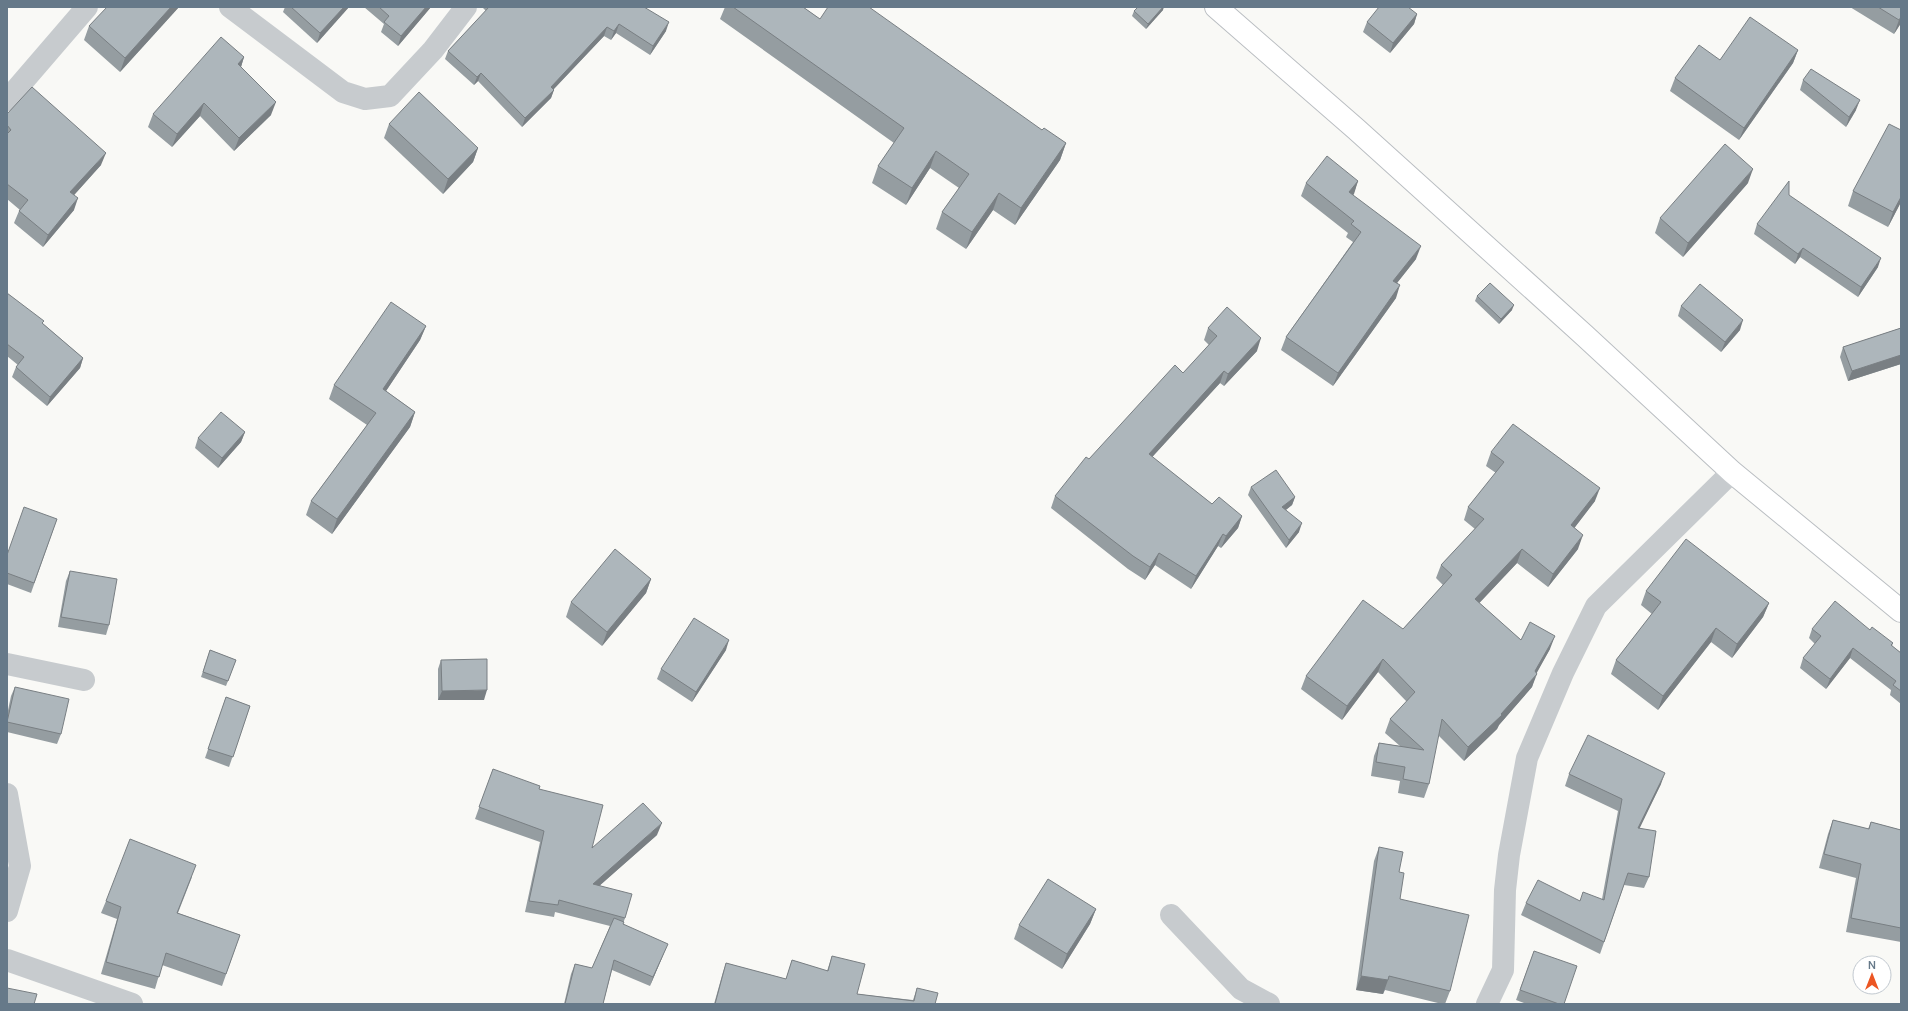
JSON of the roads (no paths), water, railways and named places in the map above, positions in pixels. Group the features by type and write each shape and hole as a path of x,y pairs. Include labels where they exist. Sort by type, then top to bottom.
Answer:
{"main road":[{"path":"1216,7 1362,134 1584,335 1732,472 1901,611"}],"street":[{"path":"7,100 87,7"},
{"path":"230,7 343,92 365,99 390,96 433,50 466,7"},
{"path":"1488,1004 1503,970 1508,862 1527,758 1563,673 1596,606 1732,472"},
{"path":"7,664 84,680"},
{"path":"7,794 20,866 7,911"},
{"path":"1171,915 1241,989 1269,1004"},
{"path":"7,960 132,1004"}]}
